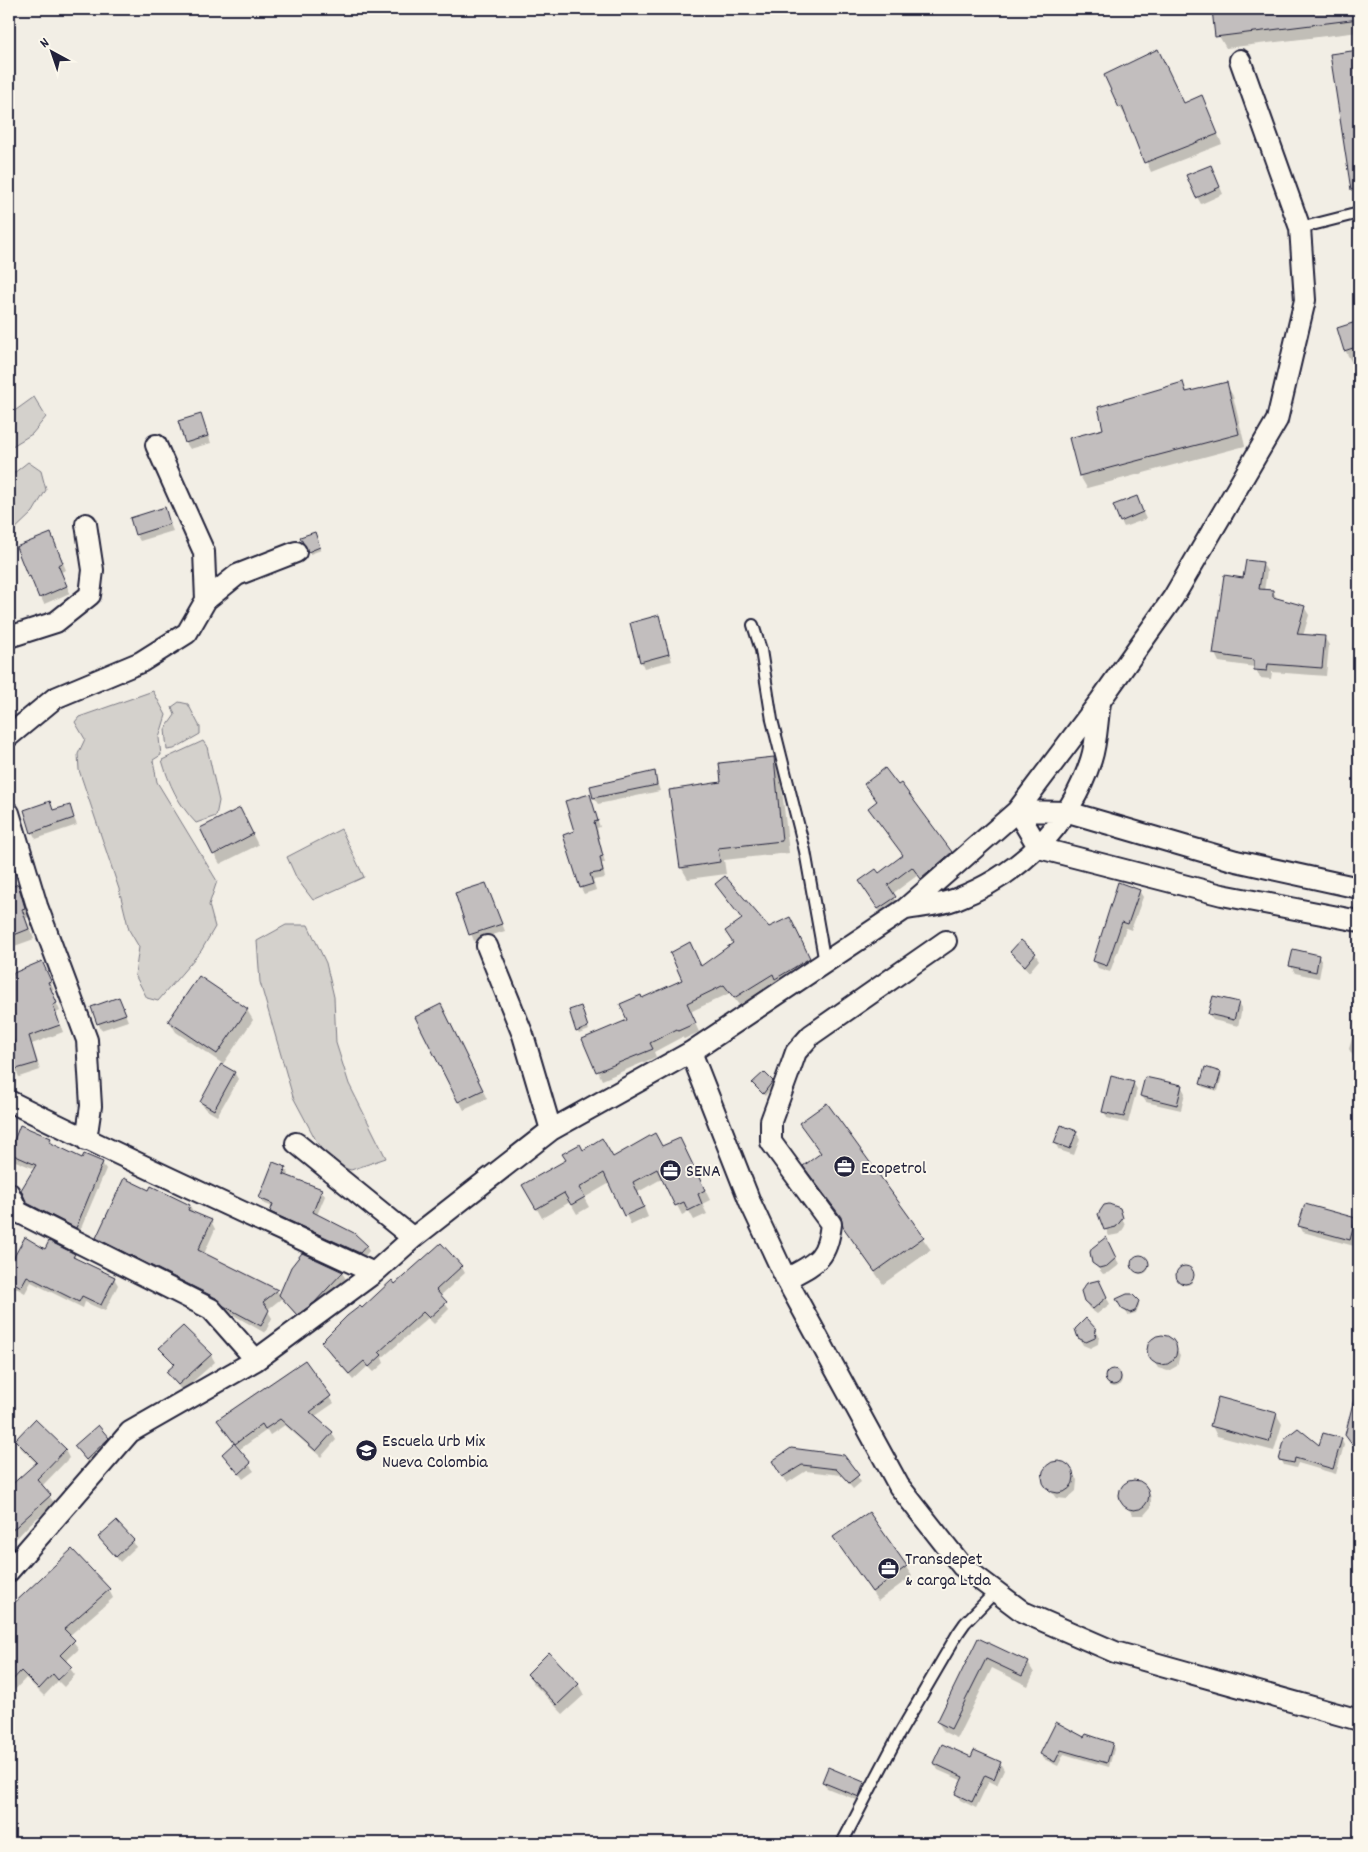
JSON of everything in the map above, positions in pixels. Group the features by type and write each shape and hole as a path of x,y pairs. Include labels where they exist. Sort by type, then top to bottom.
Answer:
{"street":[{"path":"9,1571 130,1432 256,1360 374,1273 413,1238 551,1130 691,1052 906,909 1017,812 1100,702 1173,598 1277,420 1306,300 1300,228 1240,60"},
{"path":"156,446 204,552 206,600"},
{"path":"9,637 56,622 90,595 93,570 86,524"},
{"path":"9,736 55,698 141,662 187,633 206,600 237,575 296,552"},
{"path":"906,909 955,900 1000,879 1039,848 1068,812 1092,759 1100,702"},
{"path":"1017,812 1068,812 1236,862 1359,888"},
{"path":"1017,812 1039,848 1222,895 1359,921"},
{"path":"9,813 37,906 86,1040 90,1106 86,1140"},
{"path":"786,1279 806,1269 824,1255 829,1244 831,1224 771,1142 771,1122 796,1052 811,1036 946,941"},
{"path":"487,946 523,1035 551,1130"},
{"path":"691,1052 750,1202 786,1279 899,1486 962,1566 1024,1612 1115,1652 1359,1720"},
{"path":"9,1101 86,1140 133,1160 374,1273"},
{"path":"296,1143 413,1238"},
{"path":"9,1193 13,1220 211,1309 256,1360"}],"lane":[{"path":"1300,228 1359,213"},
{"path":"753,625 761,650 772,720 805,851 825,963"},
{"path":"842,1843 898,1736 964,1623 996,1591"}],"shaded area":[{"path":"34,397 46,417 32,434 9,448 9,415"},
{"path":"28,462 41,471 46,490 33,512 9,535 9,477"},
{"path":"153,691 166,715 159,738 161,755 153,760 157,782 217,881 209,905 215,927 201,951 158,1001 147,998 135,975 139,947 129,930 119,889 79,770 78,754 85,739 75,722 79,717"},
{"path":"179,702 188,704 200,727 200,734 174,749 167,750 165,729 175,715 172,707"},
{"path":"203,741 207,747 219,801 216,816 196,823 184,809 175,793 162,760"},
{"path":"341,829 364,877 313,900 297,879 287,857"},
{"path":"286,925 308,925 326,963 334,997 336,1043 349,1084 386,1158 351,1170 333,1165 318,1144 293,1097 260,982 257,941"}],"building":[{"path":"1212,9 1359,9 1359,19 1215,37"},
{"path":"1158,49 1184,103 1202,95 1218,134 1144,163 1122,106 1119,108 1104,75"},
{"path":"1359,50 1359,189 1351,190 1330,54"},
{"path":"1211,165 1220,187 1196,198 1186,175"},
{"path":"1359,321 1359,346 1344,351 1337,328"},
{"path":"1183,382 1186,392 1227,382 1239,434 1079,476 1069,438 1103,429 1098,407"},
{"path":"201,414 208,436 185,443 178,421"},
{"path":"1137,496 1143,512 1120,522 1113,505"},
{"path":"165,507 170,524 135,535 130,518"},
{"path":"315,532 320,547 308,552 300,537"},
{"path":"51,533 63,563 58,565 67,586 39,598 16,547"},
{"path":"1246,560 1263,562 1259,589 1273,590 1273,597 1305,606 1297,634 1325,636 1322,668 1268,664 1267,671 1254,670 1254,660 1213,654 1224,575 1243,578"},
{"path":"659,615 669,654 640,662 630,623"},
{"path":"774,757 782,841 718,848 720,862 680,868 669,790 721,782 719,763"},
{"path":"885,768 898,785 901,783 952,852 921,879 912,867 888,885 896,897 878,909 859,881 876,869 879,873 903,855 868,808 877,801 864,784"},
{"path":"655,771 657,785 593,798 590,786"},
{"path":"590,794 598,821 594,822 603,856 600,857 603,872 590,874 593,884 580,888 563,835 574,831 565,801"},
{"path":"50,801 53,810 70,805 74,818 31,833 24,810"},
{"path":"240,808 253,834 213,855 200,828"},
{"path":"725,876 769,927 790,917 810,958 775,979 773,974 734,998 724,985 687,1003 696,1023 678,1031 677,1029 650,1043 653,1049 596,1072 582,1039 627,1020 620,1004 641,995 642,998 682,980 670,953 690,942 701,966 733,943 725,931 742,919 715,884"},
{"path":"9,877 14,886 18,884 25,908 22,909 29,929 9,937"},
{"path":"1118,882 1140,890 1128,924 1122,922 1107,966 1093,961"},
{"path":"486,883 502,924 469,935 455,893"},
{"path":"1021,940 1036,953 1025,966 1010,952"},
{"path":"1293,949 1319,955 1316,972 1289,966"},
{"path":"42,961 51,981 48,982 57,1003 53,1005 60,1025 29,1036 37,1063 13,1070 9,1055 9,1046 15,1044 9,1026 9,975"},
{"path":"199,976 248,1009 217,1054 168,1021"},
{"path":"1213,996 1239,1002 1234,1020 1208,1014"},
{"path":"119,997 126,1014 97,1024 91,1007"},
{"path":"441,1004 483,1090 458,1102 415,1017"},
{"path":"581,1006 588,1027 576,1032 569,1010"},
{"path":"221,1064 235,1072 214,1110 200,1102"},
{"path":"1205,1067 1221,1072 1216,1089 1200,1084"},
{"path":"764,1072 773,1081 763,1094 752,1083"},
{"path":"1111,1076 1134,1082 1124,1117 1102,1112"},
{"path":"1145,1077 1182,1085 1177,1105 1140,1096"},
{"path":"827,1103 924,1237 875,1272 843,1227 841,1217 803,1166 821,1153 799,1123"},
{"path":"20,1125 51,1138 49,1142 82,1158 84,1154 103,1162 76,1228 27,1203 21,1190 36,1165 9,1153"},
{"path":"1061,1125 1077,1131 1070,1149 1054,1143"},
{"path":"655,1133 662,1146 680,1138 705,1190 698,1194 702,1204 688,1211 684,1202 675,1206 657,1169 633,1182 644,1207 624,1216 604,1173 579,1188 585,1197 571,1205 564,1193 536,1209 522,1185 566,1160 562,1154 580,1144 583,1150 602,1138 613,1157"},
{"path":"273,1162 286,1167 283,1174 322,1189 313,1212 354,1233 367,1245 360,1253 270,1212 273,1204 259,1198"},
{"path":"124,1178 149,1190 151,1186 190,1205 188,1210 212,1220 198,1250 278,1290 263,1302 269,1310 261,1326 224,1306 216,1298 96,1238"},
{"path":"1109,1204 1120,1208 1123,1218 1116,1227 1104,1230 1098,1214 1104,1205"},
{"path":"1305,1204 1356,1218 1350,1240 1298,1226"},
{"path":"25,1237 45,1249 49,1241 75,1254 73,1257 115,1277 101,1305 82,1296 79,1302 27,1276 21,1287 9,1280 9,1266"},
{"path":"1106,1237 1116,1258 1107,1266 1099,1268 1092,1263 1090,1252 1092,1248"},
{"path":"441,1243 462,1266 436,1290 447,1302 429,1318 423,1312 379,1352 382,1355 369,1367 364,1361 349,1374 321,1342 347,1316 360,1306 362,1308 392,1280 395,1284"},
{"path":"302,1253 343,1272 314,1303 297,1315 279,1295 291,1267"},
{"path":"1140,1255 1146,1258 1149,1264 1146,1270 1140,1273 1134,1270 1131,1264 1134,1258"},
{"path":"1185,1266 1191,1269 1194,1275 1191,1281 1185,1284 1179,1281 1176,1275 1179,1269"},
{"path":"1099,1280 1107,1297 1093,1309 1084,1301 1081,1291 1087,1283"},
{"path":"1132,1294 1139,1301 1135,1311 1130,1313 1122,1309 1116,1299"},
{"path":"1086,1318 1096,1329 1095,1338 1086,1342 1078,1338 1075,1329"},
{"path":"183,1326 212,1354 178,1385 166,1372 175,1364 159,1348"},
{"path":"1162,1335 1173,1339 1177,1350 1173,1361 1162,1365 1151,1361 1147,1350 1151,1339"},
{"path":"305,1360 331,1396 310,1412 333,1432 316,1451 280,1419 265,1429 262,1424 235,1444 217,1420"},
{"path":"1110,1369 1116,1369 1121,1374 1119,1383 1110,1385 1105,1380 1105,1374"},
{"path":"1218,1397 1277,1413 1269,1442 1210,1426"},
{"path":"1354,1399 1359,1400 1359,1454 1345,1435"},
{"path":"35,1419 66,1449 37,1479 51,1495 9,1533 9,1487 37,1462 15,1440"},
{"path":"98,1425 109,1438 86,1460 74,1446"},
{"path":"1298,1428 1319,1445 1323,1433 1342,1438 1333,1469 1295,1458 1294,1463 1279,1460 1285,1438"},
{"path":"234,1443 251,1463 239,1474 222,1454"},
{"path":"791,1448 844,1455 859,1475 849,1483 836,1469 802,1465 782,1477 772,1461"},
{"path":"1058,1461 1070,1465 1074,1477 1070,1489 1058,1493 1046,1489 1042,1477 1046,1465"},
{"path":"1134,1480 1145,1484 1149,1495 1145,1506 1134,1510 1123,1506 1119,1495 1123,1484"},
{"path":"869,1512 907,1566 872,1592 833,1537"},
{"path":"116,1521 134,1540 116,1557 98,1537"},
{"path":"72,1549 110,1589 64,1629 75,1640 60,1655 72,1667 58,1680 53,1674 39,1689 21,1671 9,1684 9,1608"},
{"path":"978,1638 1029,1662 1022,1676 986,1659 951,1729 937,1722"},
{"path":"549,1652 579,1684 557,1705 527,1674"},
{"path":"1056,1722 1084,1737 1086,1734 1113,1743 1107,1763 1061,1750 1055,1762 1040,1754"},
{"path":"942,1744 971,1757 974,1750 1001,1762 994,1779 985,1775 972,1802 955,1794 963,1777 933,1763"},
{"path":"828,1767 864,1782 859,1797 822,1782"}],"place":[{"name":"Ecopetrol","path":"845,1167"},
{"name":"SENA","path":"670,1170"},
{"name":"Escuela Urb Mix Nueva Colombia","path":"366,1450"},
{"name":"Transdepet & carga Ltda","path":"889,1568"}]}
